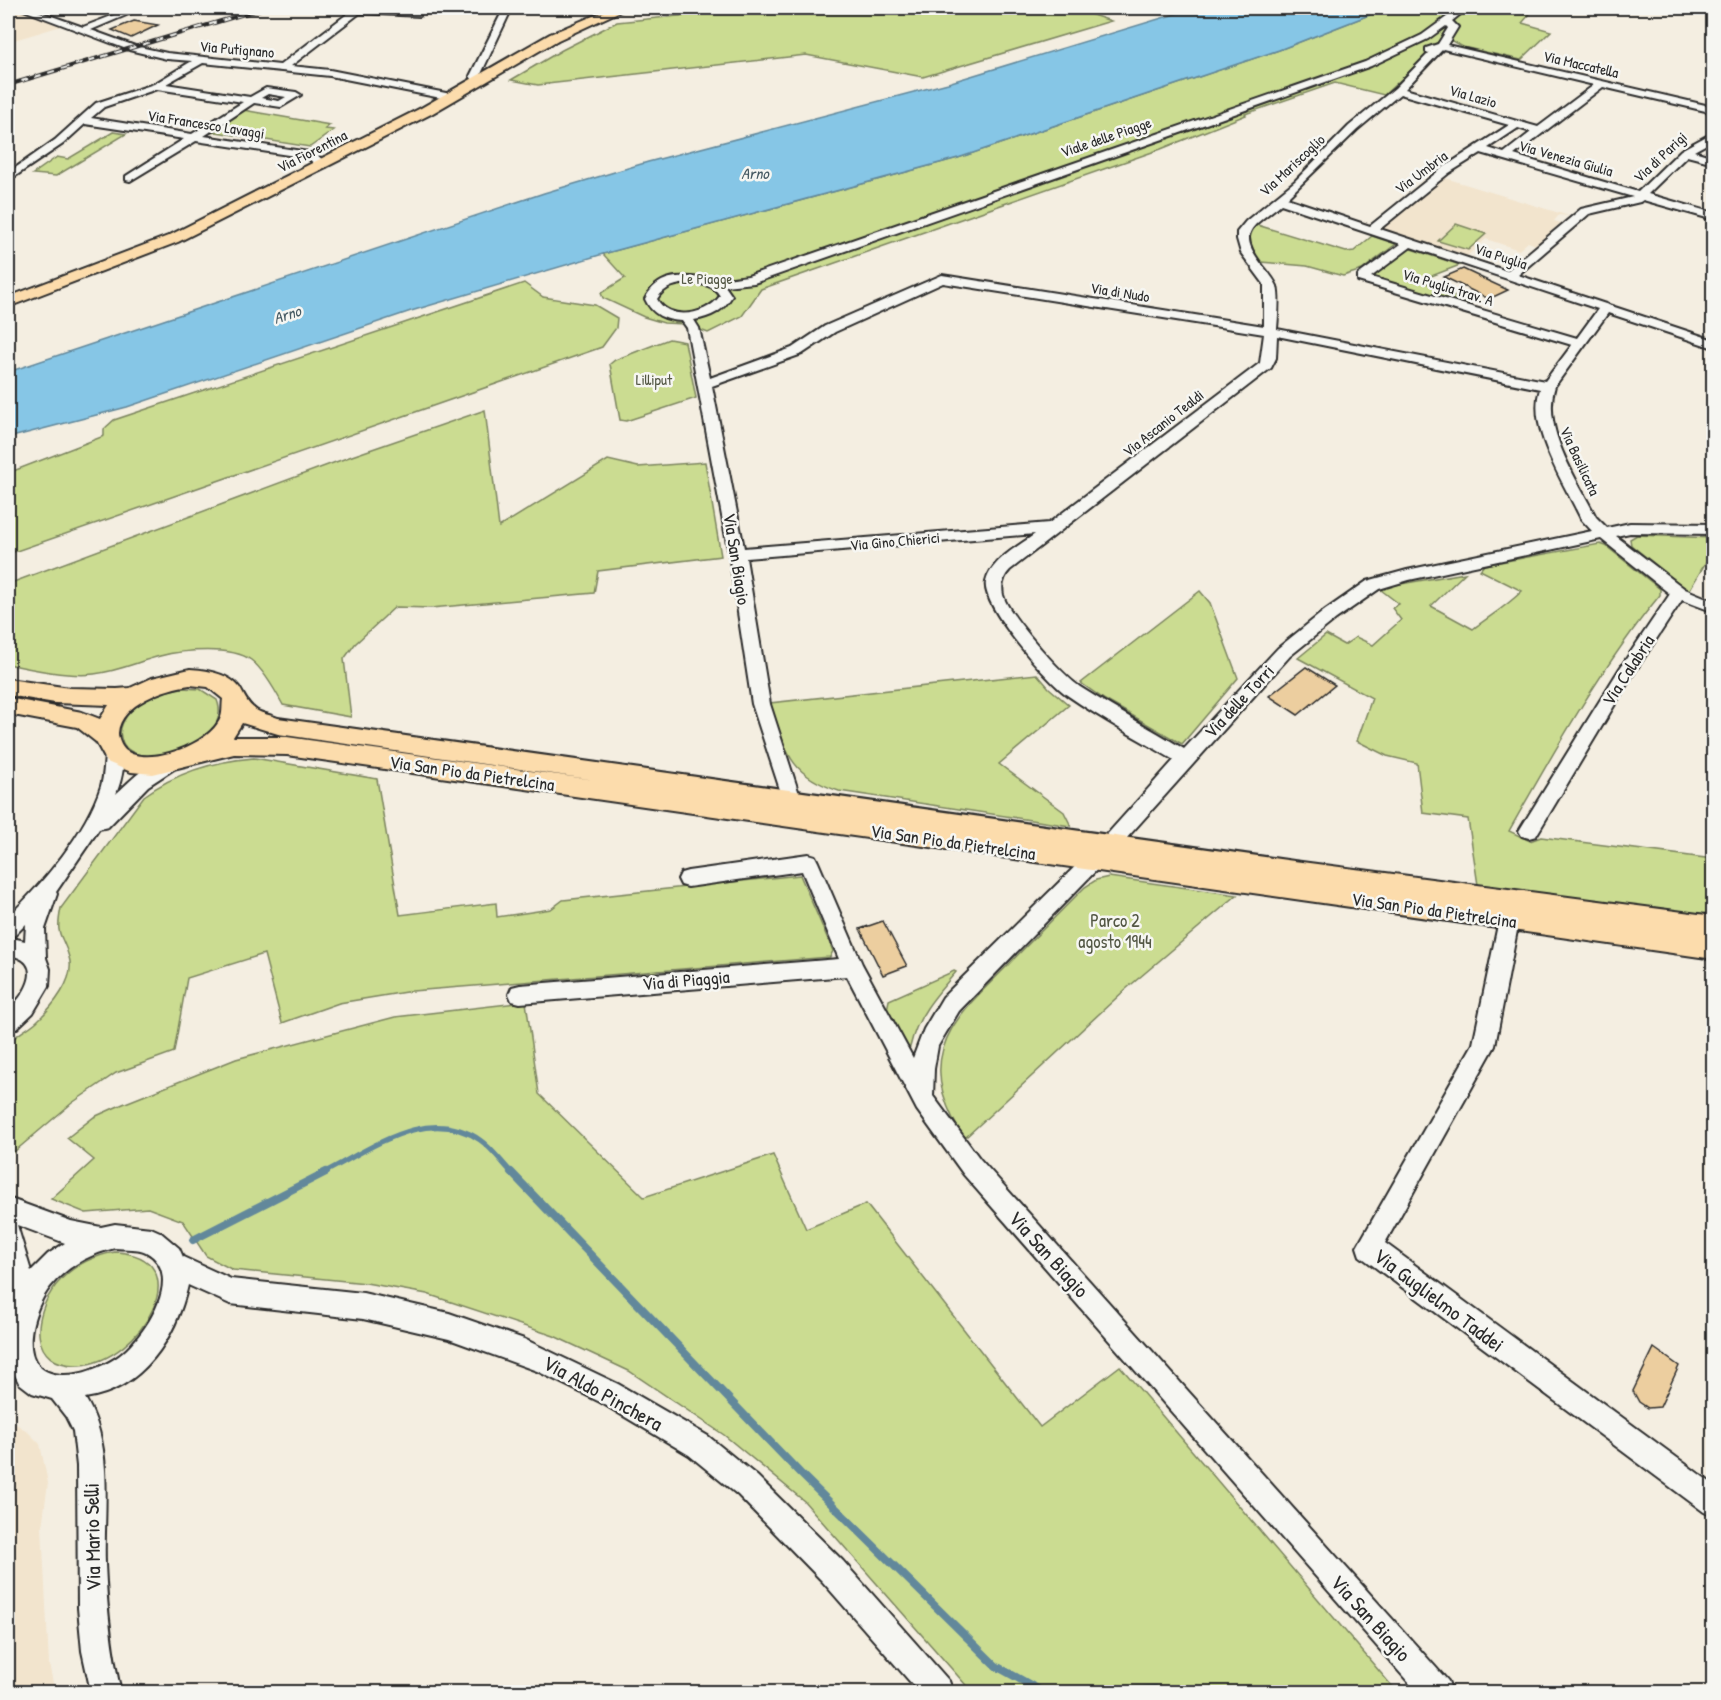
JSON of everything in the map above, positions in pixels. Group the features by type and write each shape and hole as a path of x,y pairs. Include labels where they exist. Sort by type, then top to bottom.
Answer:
{"main road":[{"name":"Via Fiorentina","path":"8,302 173,239 317,160 343,154 451,97 554,37 621,8"},
{"path":"8,706 82,720 122,760 142,765 167,764 193,755 211,745 225,732 233,718 235,705 231,693 222,684 199,678 171,680 151,686 134,696 113,716 106,730 110,746"},
{"path":"8,687 72,698 104,699 134,696"},
{"name":"Via San Pio da Pietrelcina","path":"235,705 249,717 278,726 792,800 1509,920 1713,948"},
{"name":"Via San Pio da Pietrelcina","path":"193,755 234,745 287,746 1101,853 1713,927"}],"street":[{"name":"Via Putignano","path":"22,8 154,54 199,61 339,74 451,97"},
{"path":"82,30 139,8"},
{"path":"478,81 476,76 478,70 507,8"},
{"name":"Viale delle Piagge","path":"750,280 712,311 686,317 668,315 655,308 651,302 654,292 666,284 685,279 714,284 750,280 1374,62 1425,37 1464,8"},
{"path":"1689,8 1713,12"},
{"path":"281,69 358,10 417,14"},
{"path":"1415,55 1441,46 1453,27 1447,22"},
{"name":"Via Maccatella","path":"1441,46 1713,110"},
{"name":"Via Mariscoglio","path":"1269,331 1272,290 1264,274 1244,246 1242,234 1250,223 1304,178 1353,128 1398,90 1441,46"},
{"path":"8,178 59,142 97,107 112,99 157,86 199,61"},
{"path":"1374,62 1397,62"},
{"path":"1506,156 1601,84"},
{"path":"130,178 252,100 157,86"},
{"name":"Via Lazio","path":"1398,90 1540,131"},
{"name":"Via Francesco Lavaggi","path":"81,120 194,137 317,160"},
{"name":"Via Umbria","path":"1371,231 1433,180 1516,125"},
{"name":"Via di Parigi","path":"1509,276 1587,210 1633,201 1685,152 1713,135"},
{"path":"1492,141 1517,148"},
{"name":"Via Venezia Giulia","path":"1480,149 1713,217"},
{"path":"1685,152 1713,160"},
{"name":"Via Puglia","path":"1278,200 1713,344"},
{"name":"Via Puglia trav. A","path":"1408,243 1362,278 1580,343"},
{"name":"Via di Nudo","path":"705,384 797,351 830,329 942,279 1269,331 1548,386"},
{"path":"714,284 723,290 725,300"},
{"path":"1548,386 1605,308"},
{"name":"Via San Biagio","path":"686,317 693,327 705,384 737,554 755,674 764,714 792,800"},
{"name":"Via Ascanio Tealdi","path":"1186,759 1072,690 1045,664 998,604 993,584 998,571 1266,365 1269,358 1269,331"},
{"name":"Via Basilicata","path":"1548,386 1544,398 1548,435 1589,519 1603,533"},
{"name":"Via Gino Chierici","path":"737,554 1053,528"},
{"name":"Via delle Torri","path":"925,1103 921,1077 924,1051 939,1020 975,977 1101,853 1248,688 1284,652 1330,615 1377,583 1630,528 1713,529"},
{"path":"1603,533 1679,593 1713,607"},
{"name":"Via Calabria","path":"1529,831 1626,672 1679,593"},
{"path":"79,846 111,785 110,746"},
{"path":"8,928 51,883 79,846 129,792 167,764"},
{"name":"Via San Biagio","path":"688,879 808,862 853,967 925,1103 972,1167 1437,1692"},
{"path":"8,1022 26,1007 39,985 40,965 36,957 35,938 38,918 51,883"},
{"name":"Via Guglielmo Taddei","path":"1509,920 1484,1046 1369,1247 1713,1502"},
{"path":"8,946 26,949 36,957"},
{"name":"Via di Piaggia","path":"520,994 853,967"},
{"path":"8,1210 71,1233 100,1239"},
{"path":"8,1232 26,1301"},
{"path":"124,1235 146,1238 163,1249 173,1265 176,1287 171,1311 157,1336 124,1368 100,1382 74,1388 60,1388 38,1381 29,1375 19,1359 16,1330 26,1301 40,1280 61,1260 100,1239 124,1235"},
{"name":"Via Aldo Pinchera","path":"173,1265 230,1291 357,1304 466,1330 539,1357 621,1398 714,1457 750,1488 852,1591 938,1692"},
{"name":"Via Mario Selli","path":"60,1388 80,1413 92,1461 90,1522 96,1643 106,1692"}],"shaded area":[{"path":"8,8 14,8 61,26 8,42"},
{"path":"1445,178 1569,216 1559,215 1554,221 1561,223 1536,245 1528,242 1519,250 1486,239 1465,258 1380,230"},
{"path":"8,1419 27,1431 40,1444 48,1483 42,1527 49,1664 55,1692 8,1692"}],"green space":[{"path":"759,8 1071,8 1111,21 923,77 806,55 538,85 511,80 562,50 617,22"},
{"name":"Le Piagge","path":"1381,8 1521,8 1530,14 1522,23 1551,31 1521,60 1463,47 1452,41 1438,42 1431,47 1433,50 1384,95 1335,83 1245,114 1161,149 761,289 742,316 708,333 685,324 664,323 644,317 603,298 601,293 625,278 603,254 958,158 1279,50 1369,15"},
{"path":"243,110 330,125 325,129 334,130 310,147 216,132 206,134"},
{"path":"113,132 126,134 56,176 33,174 57,157 68,159"},
{"path":"1254,224 1346,252 1354,251 1372,236 1396,244 1362,270 1343,276 1307,266 1260,262 1253,255 1247,235"},
{"path":"1456,224 1486,234 1468,250 1438,241"},
{"path":"1408,248 1460,265 1421,280 1474,307 1372,278"},
{"path":"524,283 543,297 595,305 617,318 616,328 602,347 8,554 8,473 104,436 104,429 114,420"},
{"name":"Lilliput","path":"669,339 685,342 696,398 626,421 620,420 610,364"},
{"path":"485,410 499,527 608,460 638,467 705,462 721,556 598,571 594,593 431,608 395,607 355,644 344,659 351,717 283,705 256,664 243,656 220,651 181,652 112,671 85,675 51,672 8,664 8,584 352,456"},
{"path":"1637,535 1713,538 1713,550 1689,591 1631,545 1630,539"},
{"path":"1600,544 1606,546 1660,589 1660,595 1638,622 1598,680 1509,831 1530,841 1541,837 1713,859 1713,915 1478,885 1468,819 1423,813 1417,763 1387,756 1357,741 1372,698 1298,658 1326,635 1344,645 1356,637 1373,645 1401,620 1392,608 1399,604 1381,590 1389,586 1465,573 1431,606 1473,629 1522,591 1480,570 1484,565"},
{"path":"1200,591 1210,603 1238,678 1182,744 1105,700 1081,683"},
{"path":"1037,674 1069,705 999,764 1064,812 1071,826 839,791 809,777 791,758 770,703"},
{"path":"182,688 200,689 217,700 218,716 211,731 197,743 161,756 143,755 129,750 120,733 123,722 131,711 151,697"},
{"path":"254,758 377,779 400,915 496,903 497,917 551,909 563,900 800,875 833,951 830,957 412,991 339,1003 282,1023 264,954 187,978 174,1052 116,1073 72,1103 8,1157 8,1044 43,1015 56,1000 66,983 70,965 59,930 61,908 144,796 169,781 210,765"},
{"name":"Parco 2 agosto 1944","path":"1109,877 1237,895 1126,989 965,1138 952,1117 943,1093 940,1073 941,1054 947,1037 956,1022 980,993 1085,887 1096,880"},
{"path":"956,972 922,1016 910,1047 905,1048 887,1010 889,1000"},
{"path":"526,1002 539,1094 644,1197 773,1155 806,1229 866,1204 1040,1427 1120,1366 1397,1692 972,1692 804,1501 724,1435 629,1371 554,1336 427,1294 366,1283 233,1270 206,1256 183,1221 148,1208 86,1213 51,1199 94,1160 67,1138 94,1117 123,1104 236,1059 395,1017"},
{"path":"115,1252 141,1258 155,1271 158,1289 153,1309 141,1329 123,1347 102,1359 79,1365 62,1363 51,1358 43,1348 39,1337 42,1310 48,1297 56,1285 75,1268 90,1259"}],"water":[{"name":"Arno","path":"1195,8 1381,8 1369,15 1279,50 958,158 603,254 411,311 127,407 8,438 8,372 544,193 648,162 948,83"}],"building":[{"path":"134,21 158,25 131,38 112,30"},
{"path":"1463,269 1508,290 1489,299 1444,277"},
{"path":"1306,667 1335,685 1298,715 1269,696"},
{"path":"883,921 907,966 883,975 860,929"},
{"path":"1654,1348 1679,1366 1660,1407 1648,1408 1639,1402 1633,1391"}],"waterway":[{"path":"323,1173 400,1134 420,1128 440,1127 460,1130 480,1140 512,1173"},
{"path":"193,1240 326,1172"},
{"path":"511,1172 800,1473 996,1666 1043,1692"},
{"path":"1109,1692 1155,1689 1159,1692"}],"railway":[{"path":"8,85 264,8"}]}
